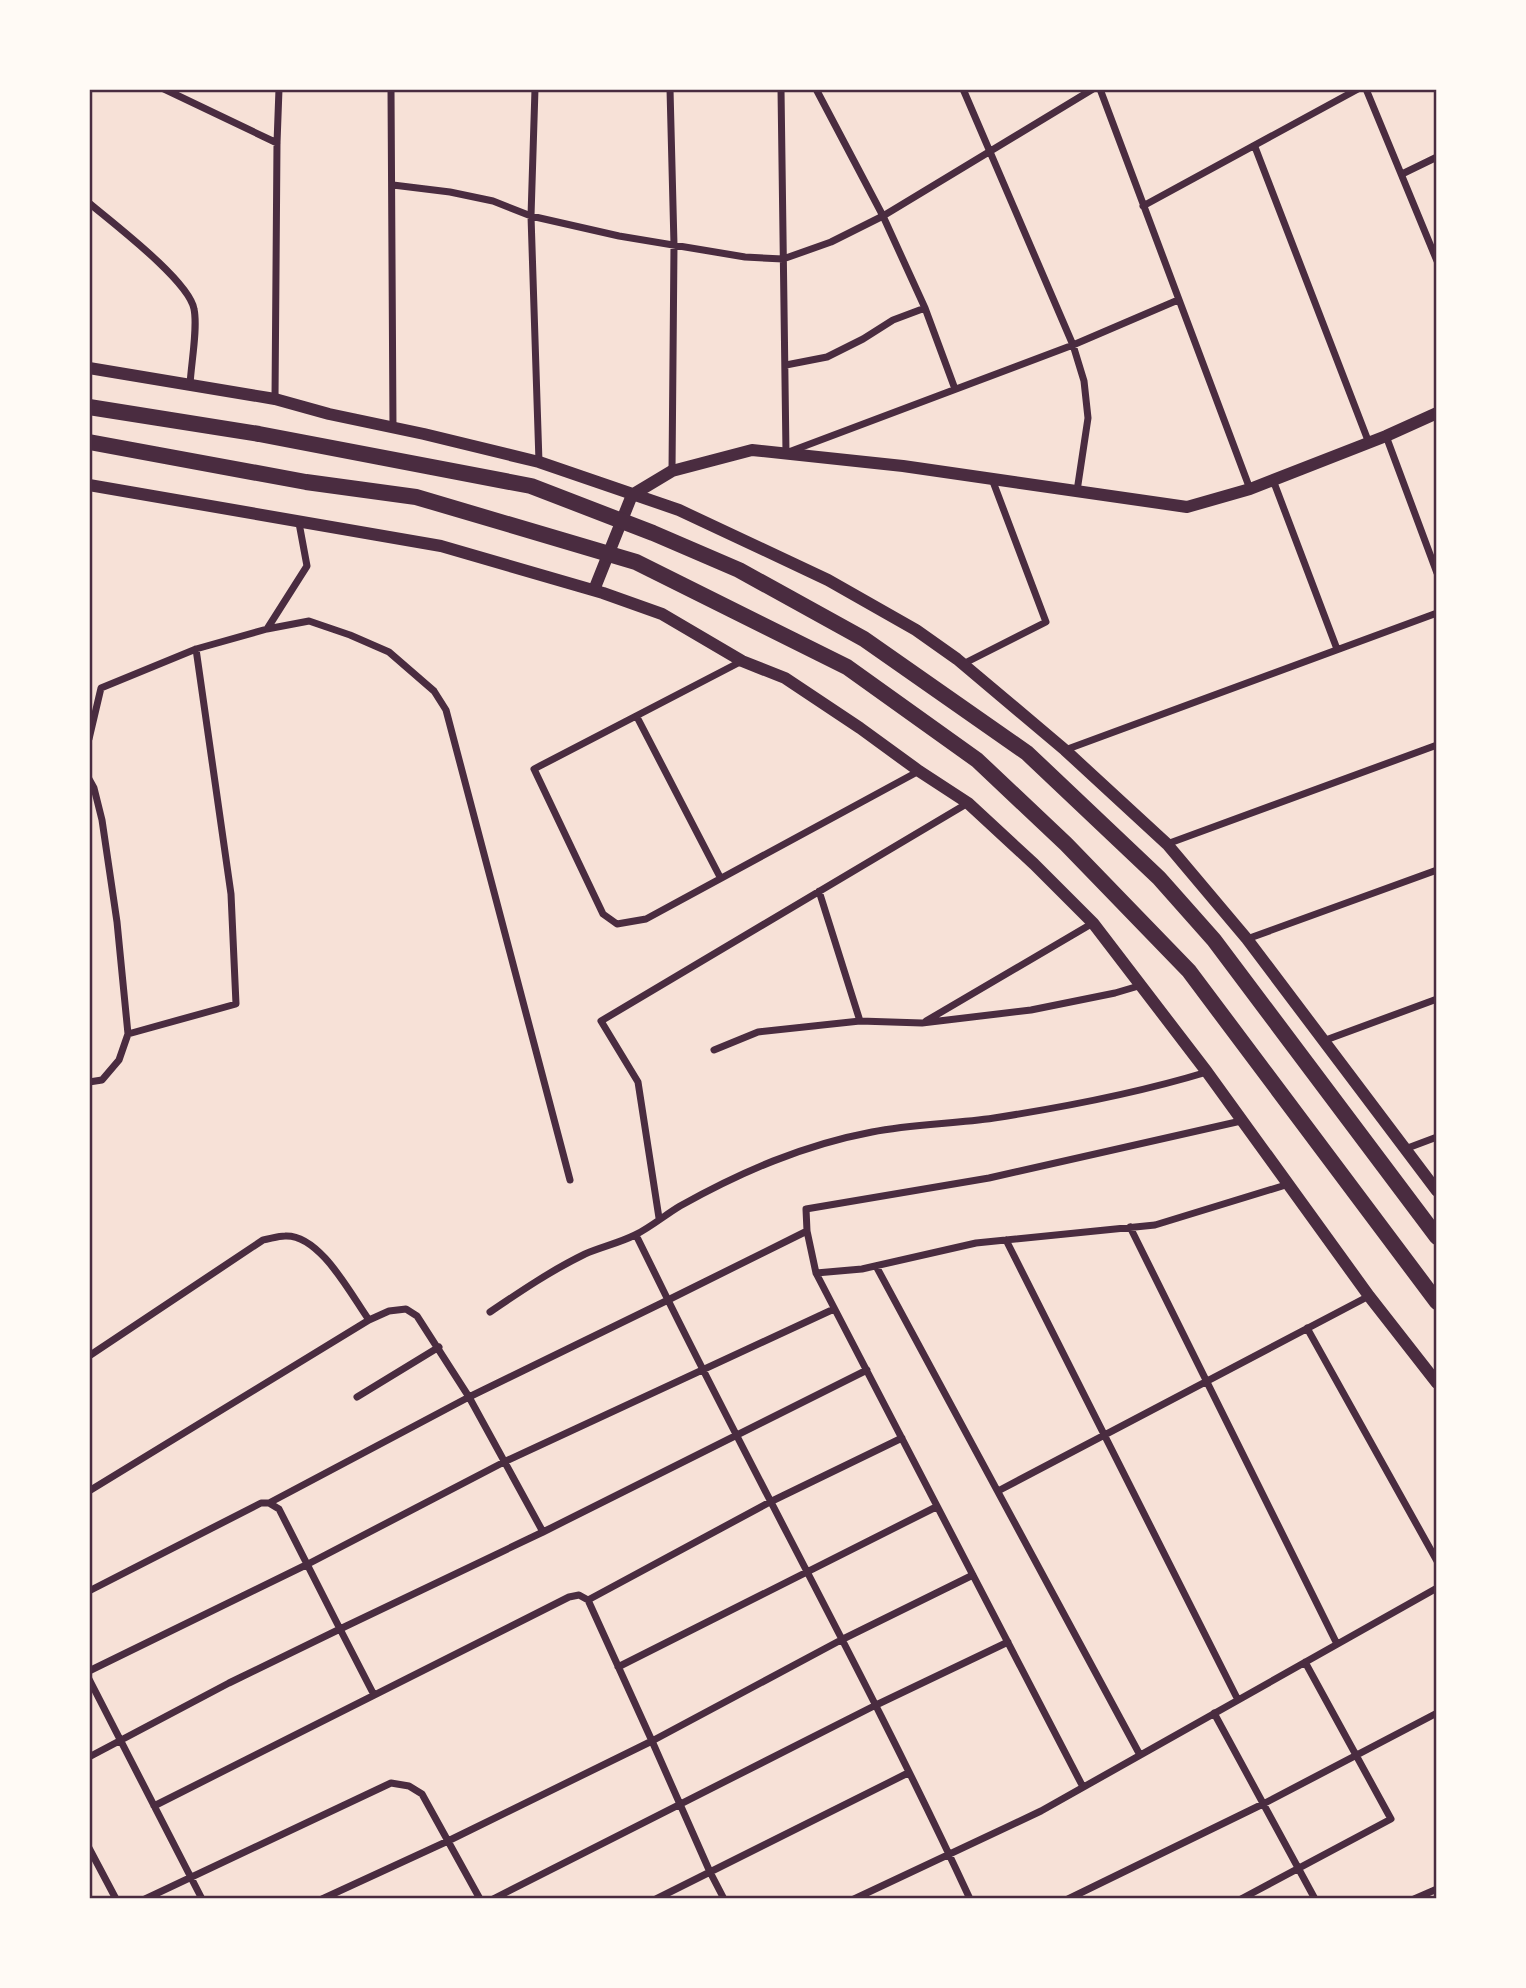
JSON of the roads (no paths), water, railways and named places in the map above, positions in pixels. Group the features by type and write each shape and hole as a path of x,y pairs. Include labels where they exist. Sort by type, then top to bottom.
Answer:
{"highway":[{"path":"89,407 259,434 531,486 739,570 864,639 1027,753 1159,878 1214,940 1437,1237"},
{"path":"89,442 306,482 416,498 636,562 846,667 977,760 1066,844 1189,971 1437,1302"}],"street":[{"path":"164,89 276,143"},
{"path":"275,399 276,143 279,89"},
{"path":"391,89 393,427"},
{"path":"535,89 531,216 538,462"},
{"path":"670,89 674,245 672,471"},
{"path":"781,89 786,453"},
{"path":"816,89 883,216 925,308 955,389"},
{"path":"963,89 1073,345 1084,381 1088,418 1077,491"},
{"path":"393,184 493,201 531,216 619,236 745,257 783,259 831,242 883,216 1093,89"},
{"path":"1100,89 1250,489"},
{"path":"1143,205 1359,89"},
{"path":"1366,89 1437,261"},
{"path":"1255,146 1369,443"},
{"path":"1402,174 1437,157"},
{"path":"89,203 190,296 195,312 190,385"},
{"path":"786,453 1073,345 1178,300"},
{"path":"786,365 827,357 893,320 925,308"},
{"path":"89,368 275,399 538,462 679,510 828,580 916,630 963,664 1065,750 1167,845 1247,939 1437,1191"},
{"path":"594,590 632,495 672,471 752,450 903,466 1187,507 1250,489 1369,443 1437,413"},
{"path":"1386,436 1437,573"},
{"path":"963,664 1045,622 991,479"},
{"path":"1273,480 1337,649"},
{"path":"89,485 441,546 594,590 662,614 742,661 785,678 860,727 968,803 1093,923 1207,1072 1369,1296 1437,1383"},
{"path":"267,629 307,566 299,523"},
{"path":"1065,750 1437,613"},
{"path":"89,739 101,688 196,649 267,629 309,621 389,652 434,691 446,710 570,1180"},
{"path":"128,1034 236,1004 231,894 196,649"},
{"path":"742,661 534,769 603,914 617,924 646,919 919,771"},
{"path":"637,717 720,877"},
{"path":"1167,845 1437,745"},
{"path":"89,779 94,788 104,832 117,922 128,1034 119,1060 102,1080 89,1082"},
{"path":"659,1218 638,1082 601,1021 968,803"},
{"path":"1247,939 1437,870"},
{"path":"819,891 860,1021"},
{"path":"922,1023 1093,923"},
{"path":"714,1050 758,1032 860,1021 922,1023 1031,1010 1142,985"},
{"path":"1323,1041 1437,999"},
{"path":"490,1312 565,1264 636,1235 659,1218 723,1182 769,1161 807,1148 871,1132 1053,1108 1207,1072"},
{"path":"1083,1787 816,1273 807,1231 806,1209 989,1178 1241,1121"},
{"path":"1405,1149 1437,1137"},
{"path":"816,1273 876,1266 976,1243 1155,1225 1289,1184"},
{"path":"1130,1227 1337,1644"},
{"path":"89,1591 261,1503 269,1503 469,1397 807,1231"},
{"path":"89,1356 263,1241 287,1235 312,1244 369,1320"},
{"path":"636,1235 971,1899"},
{"path":"1006,1240 1238,1700"},
{"path":"876,1266 1140,1755"},
{"path":"999,1491 1369,1296"},
{"path":"89,1491 369,1320 389,1311 406,1309 417,1316 439,1347 506,1461 543,1532"},
{"path":"89,1671 308,1564 506,1461 834,1309"},
{"path":"1307,1328 1437,1560"},
{"path":"357,1397 439,1347"},
{"path":"89,1757 229,1683 543,1532 867,1370"},
{"path":"588,1600 770,1502 902,1438"},
{"path":"269,1503 279,1509 374,1695"},
{"path":"618,1667 936,1507"},
{"path":"322,1899 652,1741 841,1640 973,1575"},
{"path":"854,1899 1041,1811 1437,1588"},
{"path":"153,1806 569,1597 579,1595 588,1600 724,1899"},
{"path":"493,1899 874,1706 1008,1642"},
{"path":"1241,1899 1300,1870 1391,1819 1305,1662"},
{"path":"89,1679 202,1899"},
{"path":"1214,1713 1315,1899"},
{"path":"1068,1899 1265,1803 1437,1713"},
{"path":"656,1899 908,1773"},
{"path":"145,1899 391,1783 409,1786 422,1794 480,1899"},
{"path":"89,1848 116,1899"},
{"path":"1414,1899 1437,1889"}]}
